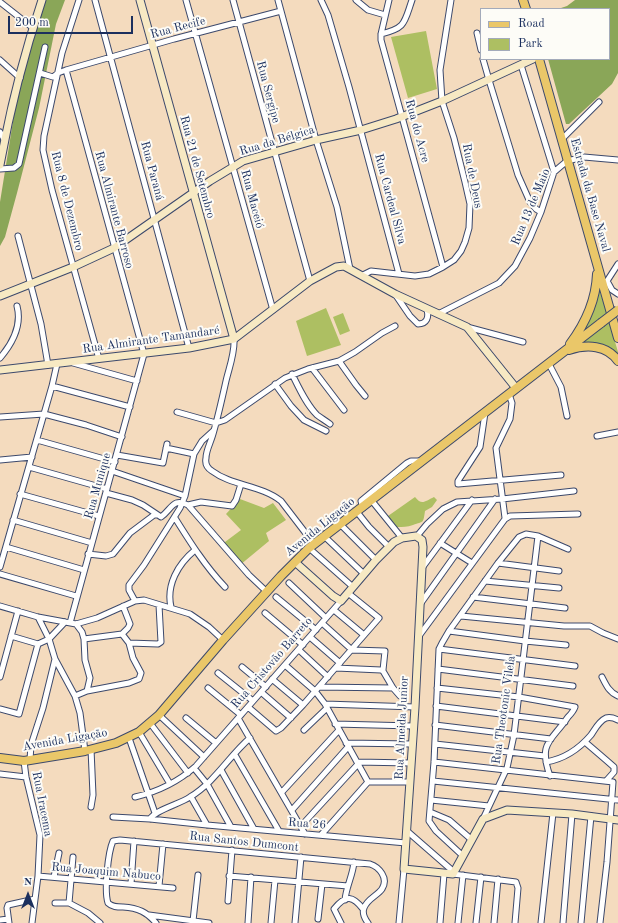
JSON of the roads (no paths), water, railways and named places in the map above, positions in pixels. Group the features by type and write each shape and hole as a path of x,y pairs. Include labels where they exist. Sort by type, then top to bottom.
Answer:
{"main road":[{"path":"0,165 4,140 33,28 42,0"},
{"name":"Rua 21 de Setembro","path":"140,0 234,339"},
{"name":"Rua da Bélgica","path":"0,296 73,267 114,248 155,221 193,193 244,161 316,140 361,130 402,117 442,101 531,60"},
{"name":"Estrada da Base Naval","path":"539,60 602,285"},
{"name":"Rua Almirante Tamandaré","path":"0,370 144,354 189,348 234,339 310,281 336,267 344,266 427,310 467,327 512,391"},
{"path":"602,285 618,338"},
{"path":"565,351 582,325 602,285"},
{"name":"Avenida Ligação","path":"0,758 27,760 88,750 116,743 139,732 159,715 266,592 312,546 618,310"},
{"path":"565,351 582,346 596,347 609,351 618,361"},
{"name":"Rua Cristovão Barreto","path":"341,601 389,547 402,538 417,536"},
{"name":"Rua Almeida Junior","path":"404,870 422,569 422,542 417,536"},
{"path":"295,562 341,601"},
{"path":"483,819 511,809 572,814 618,820"},
{"name":"Rua Theotonic Vilela","path":"453,873 483,819"},
{"path":"404,870 444,874 453,873"}],"street":[{"name":"Rua 8 de Dezembro","path":"79,0 62,53 43,146 52,190 99,359"},
{"name":"Rua Paraná","path":"95,0 189,348"},
{"name":"Rua Maceió","path":"186,0 273,310"},
{"name":"Rua Sergipe","path":"233,0 310,281"},
{"path":"278,0 336,207 350,269"},
{"name":"Rua Cardeal Silva","path":"321,0 328,15 361,130 399,274"},
{"path":"356,0 368,10 385,15"},
{"name":"Rua do Acre","path":"389,0 380,34 381,40 443,267"},
{"path":"380,34 391,32 402,26 412,0"},
{"name":"Rua de Deus","path":"363,275 371,271 420,276 429,274 454,260 461,251 467,235 470,217 470,204 454,138 442,101 440,70 451,0"},
{"path":"0,2 33,28"},
{"name":"Rua Recife","path":"58,73 196,33 281,11"},
{"path":"477,33 480,46"},
{"path":"0,169 14,168 19,164 45,47"},
{"path":"0,60 20,78"},
{"path":"483,60 488,80 518,175 530,202 541,212"},
{"path":"521,65 554,172"},
{"name":"Rua Almirante Barroso","path":"66,70 144,354"},
{"path":"40,73 50,77 58,73"},
{"path":"561,140 599,102"},
{"path":"0,132 4,140"},
{"path":"567,161 584,157 618,160"},
{"name":"Rua 13 de Maio","path":"438,314 480,294 507,276 524,252 541,212 554,172 567,161"},
{"path":"18,236 41,324 48,365"},
{"path":"618,264 602,285 618,294"},
{"name":"Rua Almirante Tamandaré","path":"395,294 416,323 425,323 428,318 427,310"},
{"path":"0,358 14,337 18,324 17,306"},
{"path":"177,412 216,423 229,418 275,384 292,374 339,361 395,326"},
{"path":"467,327 524,342"},
{"path":"234,339 234,347 216,423 206,454 206,463 208,467 222,477 266,492 281,501 312,546 351,590 379,618 281,728 276,731 248,707"},
{"name":"Rua Munique","path":"68,622 107,491 144,354"},
{"path":"339,361 365,396"},
{"path":"70,362 137,381"},
{"path":"0,567 20,494 37,440 57,364"},
{"path":"549,364 561,386 567,416"},
{"path":"312,368 344,410"},
{"path":"292,374 313,410 330,424"},
{"path":"275,384 291,406 304,420 326,432"},
{"path":"52,386 130,407"},
{"path":"506,518 502,499 496,448 510,419 512,391"},
{"path":"485,413 484,429 480,447 458,481 458,484 560,475"},
{"path":"0,417 44,414 86,425 122,437"},
{"path":"135,601 129,590 130,585 175,518 184,499 194,454 202,441 214,430"},
{"path":"597,436 618,432"},
{"path":"37,440 115,462"},
{"path":"117,455 163,463 167,446 194,454"},
{"path":"0,460 32,457"},
{"path":"389,547 370,527 360,510 361,501 407,463 411,461 422,461"},
{"path":"29,467 132,500 143,505 156,515 162,516 177,502 184,499"},
{"path":"112,471 184,499 249,575 266,592"},
{"path":"188,505 201,502 232,506 236,500 240,484"},
{"path":"417,536 427,524 447,506 460,501 502,499 574,491"},
{"path":"20,494 99,516"},
{"path":"419,605 495,499"},
{"path":"422,569 472,500"},
{"path":"372,501 402,538"},
{"path":"418,638 506,518 510,516 578,514"},
{"path":"88,554 106,556 113,554 130,533 156,515"},
{"path":"175,518 195,550 212,573 225,586"},
{"path":"13,520 92,543"},
{"path":"340,524 376,560"},
{"path":"463,856 432,827 429,821 433,781 439,649 449,631 473,597 519,536 526,534 538,536 568,549"},
{"path":"324,536 364,574"},
{"name":"Rua Theotonic Vilela","path":"483,819 506,771 511,752 538,536"},
{"path":"440,543 472,563"},
{"path":"6,547 84,570"},
{"path":"171,607 170,594 173,579 179,566 195,550"},
{"path":"498,563 559,571"},
{"path":"0,574 76,596"},
{"path":"485,581 559,588"},
{"path":"288,583 326,618"},
{"path":"276,597 316,630"},
{"path":"473,597 565,608"},
{"path":"0,606 38,617 76,624 97,618 135,601 144,600 171,607 198,618 223,640"},
{"name":"Rua Cristovão Barreto","path":"135,797 148,794 170,784 194,768 341,601"},
{"path":"129,643 158,644 161,642 159,604"},
{"path":"84,638 122,634 129,626 129,621 123,606"},
{"path":"334,610 364,635"},
{"path":"0,677 18,611"},
{"path":"265,613 303,645"},
{"path":"461,616 564,626 590,626 618,639"},
{"path":"38,617 49,639 55,659 75,696 80,713 88,750 93,795 90,807"},
{"path":"11,636 38,644 49,639 68,622"},
{"path":"322,623 352,650 385,651 383,670 393,688 400,696"},
{"path":"76,624 84,638 85,660 90,678 87,691"},
{"path":"449,631 566,645"},
{"path":"75,696 87,691 133,682 140,677 140,672 133,658 129,643 122,634"},
{"path":"310,637 340,663"},
{"path":"0,709 19,714 38,644"},
{"path":"439,649 576,666"},
{"path":"299,650 328,677"},
{"name":"Rua Iracema","path":"32,923 38,876 40,831 26,777 27,760 43,708 55,659"},
{"path":"285,664 317,689 338,730 368,782"},
{"path":"242,667 266,687"},
{"path":"336,668 383,670"},
{"path":"438,669 573,686"},
{"path":"218,673 253,701"},
{"path":"602,677 612,693 618,696"},
{"path":"272,679 303,705"},
{"path":"208,688 240,716 250,738 305,834"},
{"path":"317,689 393,688"},
{"path":"437,688 518,697 575,706 565,722 550,739 546,748 545,756 550,776"},
{"path":"262,692 291,718"},
{"path":"304,730 326,706 414,707"},
{"path":"436,706 565,722"},
{"path":"159,715 204,757"},
{"path":"546,762 564,757 585,742 604,719 609,717 618,720"},
{"path":"186,718 216,743"},
{"path":"150,724 188,773"},
{"path":"335,724 413,726"},
{"path":"435,724 550,739"},
{"path":"282,792 338,730"},
{"path":"139,732 170,784"},
{"path":"128,738 155,813"},
{"path":"150,819 155,813 191,797 221,770 250,738"},
{"path":"585,742 614,767 614,772 606,781"},
{"path":"292,810 347,745 412,744"},
{"path":"435,744 545,756"},
{"path":"234,755 279,832"},
{"path":"434,762 550,776 612,781 615,800 610,819 600,923"},
{"path":"301,826 358,763 411,763"},
{"path":"194,768 207,784 231,827"},
{"path":"221,770 254,829"},
{"path":"0,774 26,777"},
{"path":"433,781 615,800"},
{"path":"321,835 368,782 409,782"},
{"path":"191,797 207,825"},
{"path":"431,800 489,807 493,815"},
{"path":"430,812 449,820 472,840"},
{"path":"541,923 552,813"},
{"path":"563,923 572,814"},
{"path":"581,923 591,816"},
{"name":"Rua 26","path":"113,817 406,842"},
{"path":"407,831 453,873 516,882 518,888 515,923"},
{"name":"Rua Santos Dumcont","path":"149,915 138,909 114,906 107,902 106,882 112,841 134,841 366,863 380,870 383,876 383,887 368,901 363,909"},
{"path":"130,884 134,841"},
{"path":"159,886 163,844"},
{"path":"228,901 232,850"},
{"path":"54,877 59,853"},
{"path":"296,923 301,857"},
{"path":"69,903 70,878 73,858"},
{"path":"345,900 354,862"},
{"name":"Rua Almeida Junior","path":"399,923 404,870"},
{"path":"440,923 444,874"},
{"path":"193,921 198,875"},
{"path":"458,923 463,875"},
{"name":"Rua Joaquim Nabuco","path":"38,876 174,888"},
{"path":"229,876 348,886"},
{"path":"248,923 251,877"},
{"path":"476,923 481,877"},
{"path":"494,923 498,879"},
{"path":"271,923 275,880"},
{"path":"318,919 322,884"},
{"path":"341,923 334,908 350,898 355,900 363,909 368,923"},
{"path":"0,920 8,921 8,904 35,899"},
{"path":"55,903 69,903 93,917 100,923"},
{"path":"149,915 209,923"},
{"path":"149,915 156,923"},
{"path":"89,923 93,917"}]}
